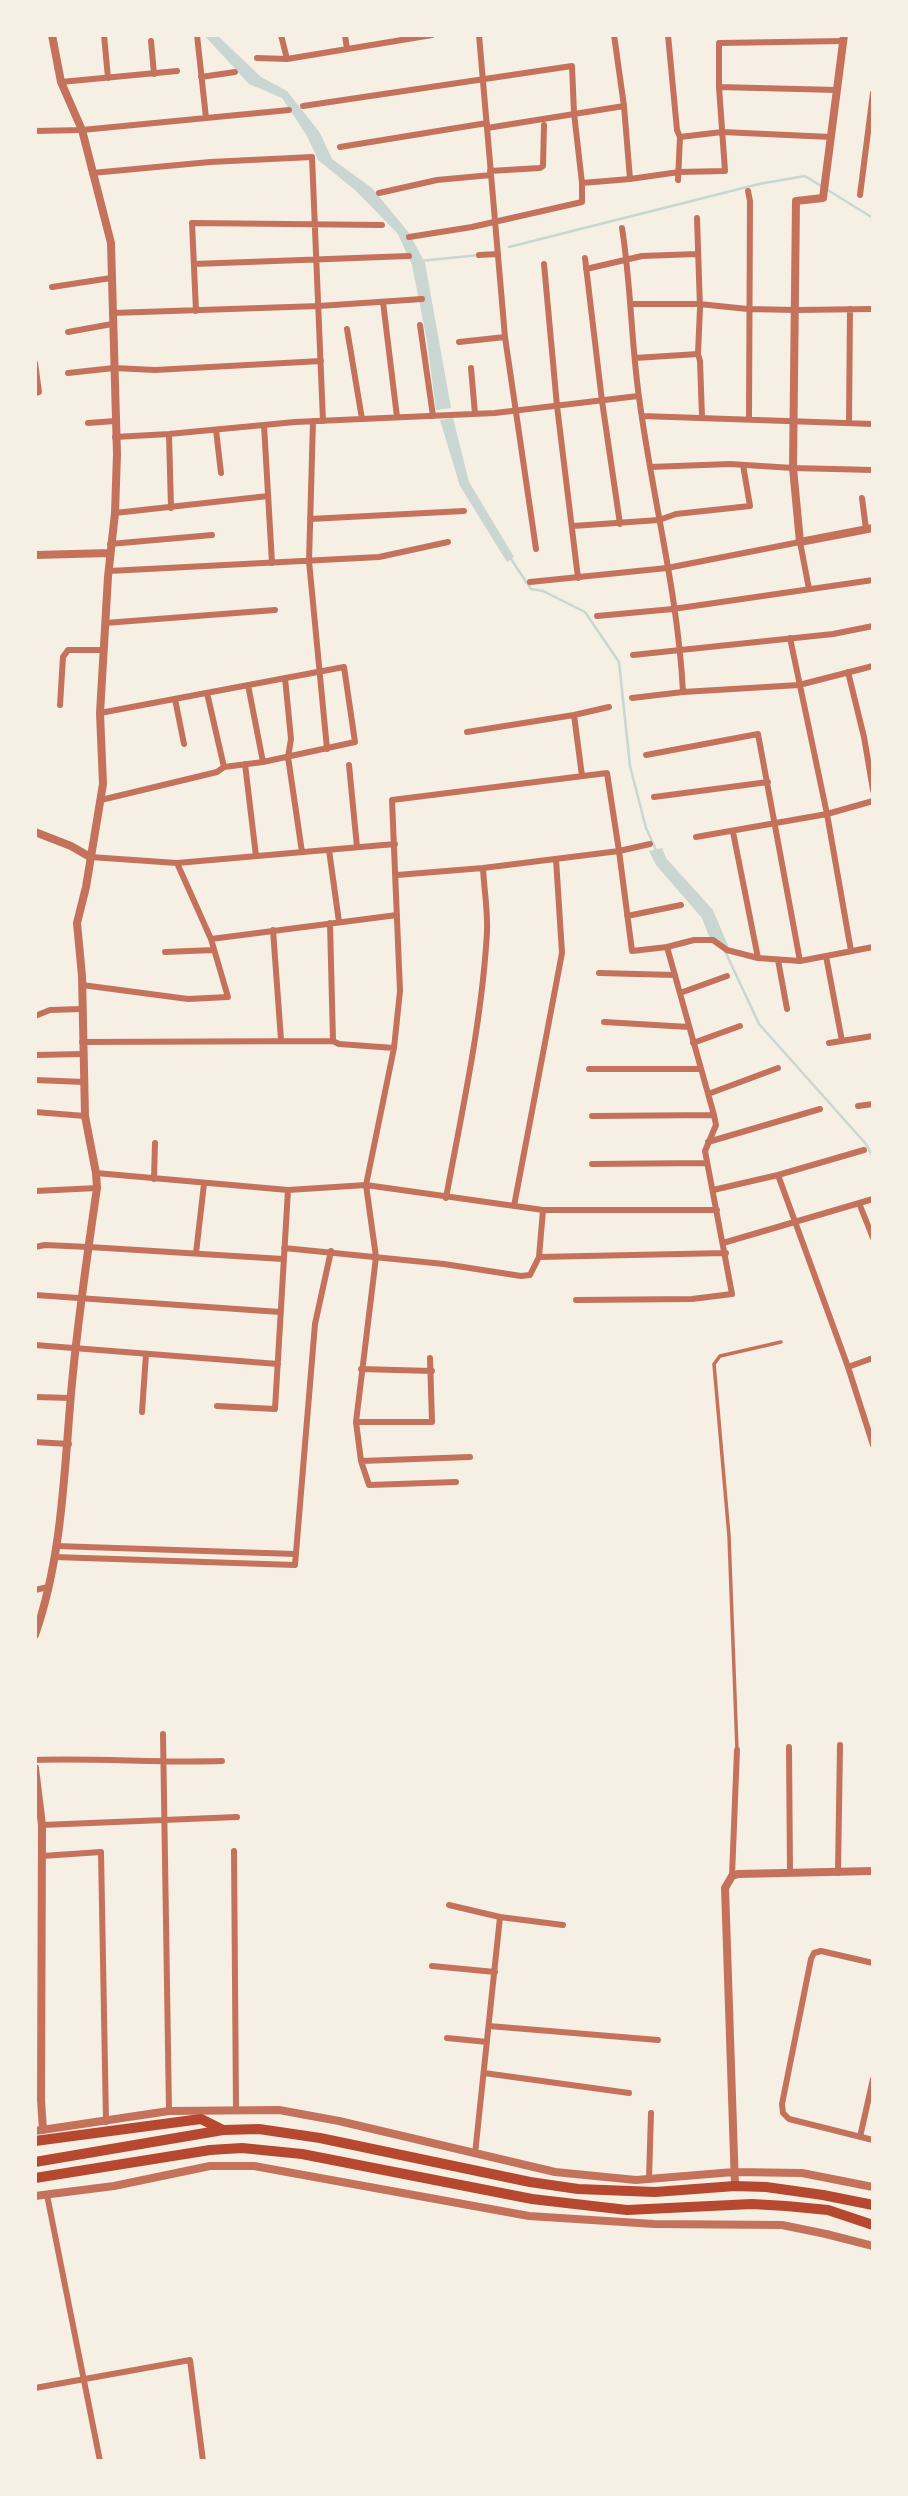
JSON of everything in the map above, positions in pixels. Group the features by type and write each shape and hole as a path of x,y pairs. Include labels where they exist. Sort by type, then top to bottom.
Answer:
{"highway":[{"path":"35,2141 201,2119 223,2130"},
{"path":"35,2162 223,2130 259,2129 288,2132 530,2182 578,2189 655,2192 735,2186 855,2200 873,2206"},
{"path":"35,2178 210,2150 242,2148 302,2154 569,2204 627,2210 752,2204 828,2210 873,2225"}],"street":[{"path":"35,1635 47,1600 56,1546 69,1444 75,1347 97,1188 85,1116 82,985 77,923 103,784 100,712 108,571 115,513 111,243 82,130 61,82 52,35"},
{"path":"104,35 108,78"},
{"path":"197,35 206,118"},
{"path":"281,35 286,59"},
{"path":"345,35 347,49"},
{"path":"257,58 286,59 432,35"},
{"path":"479,35 505,337 536,549"},
{"path":"614,35 630,178"},
{"path":"668,35 677,130 680,137 678,180"},
{"path":"582,183 679,172 724,171 719,43 844,38 823,198 796,201 793,468 800,542 809,589"},
{"path":"150,41 154,74"},
{"path":"303,106 572,66 573,113 582,202 496,222 409,237"},
{"path":"61,82 177,71"},
{"path":"201,77 235,72"},
{"path":"719,87 837,90"},
{"path":"860,195 873,93"},
{"path":"340,147 624,106"},
{"path":"35,131 82,130 289,110"},
{"path":"379,193 437,180 540,168 543,166 544,125"},
{"path":"680,137 722,132 831,137"},
{"path":"92,173 210,162 312,157 323,421"},
{"path":"748,191 749,418"},
{"path":"697,218 698,354 702,417"},
{"path":"196,311 192,223 382,225"},
{"path":"622,228 638,396 681,649 683,692"},
{"path":"479,255 498,254"},
{"path":"586,269 626,258 697,254"},
{"path":"194,264 409,257"},
{"path":"585,258 601,401 620,524"},
{"path":"544,264 557,406 578,578"},
{"path":"52,287 111,278"},
{"path":"112,313 319,306 422,299"},
{"path":"383,302 397,417"},
{"path":"631,304 699,304 796,310 873,309"},
{"path":"849,423 850,309"},
{"path":"68,332 112,324"},
{"path":"419,325 433,416"},
{"path":"348,329 362,419"},
{"path":"459,342 505,337"},
{"path":"635,358 698,354"},
{"path":"68,373 114,368 155,370 234,367 321,360"},
{"path":"35,363 37,392"},
{"path":"471,368 475,414"},
{"path":"115,437 313,421 475,414 638,396"},
{"path":"642,416 873,424"},
{"path":"88,423 115,421"},
{"path":"313,421 309,561 327,749"},
{"path":"264,425 272,563"},
{"path":"216,430 221,473"},
{"path":"169,434 171,508"},
{"path":"573,526 659,520 676,514 750,506 743,465"},
{"path":"650,467 743,465 873,470"},
{"path":"115,513 268,496"},
{"path":"530,582 667,568 870,528 862,498"},
{"path":"310,519 464,510"},
{"path":"35,555 110,549 212,535"},
{"path":"108,571 379,557 448,542"},
{"path":"597,616 673,609 873,580"},
{"path":"105,623 275,610"},
{"path":"633,655 833,634 873,626"},
{"path":"790,638 827,814 851,951"},
{"path":"60,705 63,657 68,650 104,650"},
{"path":"632,698 799,685 873,666"},
{"path":"100,712 344,667 355,742 263,762 224,767 217,772 101,800"},
{"path":"848,672 864,737 873,790"},
{"path":"285,678 290,739 288,757 302,852"},
{"path":"248,685 263,762"},
{"path":"207,693 224,767"},
{"path":"175,699 184,744"},
{"path":"467,732 609,707"},
{"path":"574,715 582,776"},
{"path":"646,755 758,734 800,961"},
{"path":"245,764 256,856"},
{"path":"349,765 357,847"},
{"path":"456,1482 369,1485 361,1461 356,1422 376,1257 366,1185 394,1048 400,991 392,800 607,773 632,951 667,947 694,940 713,940 727,950 758,958 800,961 873,947"},
{"path":"654,797 768,782"},
{"path":"696,837 827,814 873,801"},
{"path":"35,832 72,846 90,857 177,863 395,844"},
{"path":"733,832 758,958"},
{"path":"397,875 483,868 619,851 650,844"},
{"path":"330,850 339,922"},
{"path":"514,1206 562,953 556,859"},
{"path":"82,985 188,999 228,997 211,939 177,863"},
{"path":"446,1198 471,1063 480,993 487,930 483,868"},
{"path":"627,916 681,905"},
{"path":"211,939 397,915"},
{"path":"330,923 332,1041"},
{"path":"273,930 281,1040"},
{"path":"576,1300 732,1294 705,1151 716,1125 667,947"},
{"path":"165,952 214,950"},
{"path":"826,956 842,1041"},
{"path":"778,960 787,1009"},
{"path":"599,973 675,975"},
{"path":"680,993 727,976"},
{"path":"35,1016 50,1010 82,1009"},
{"path":"604,1022 689,1027"},
{"path":"693,1043 740,1026"},
{"path":"829,1044 873,1036"},
{"path":"82,1042 281,1040 332,1041 394,1048"},
{"path":"35,1055 83,1054"},
{"path":"708,1094 778,1068"},
{"path":"589,1069 701,1069"},
{"path":"35,1080 84,1082"},
{"path":"858,1106 873,1104"},
{"path":"708,1142 820,1109"},
{"path":"35,1112 85,1116"},
{"path":"592,1116 714,1115"},
{"path":"154,1179 155,1143"},
{"path":"713,1190 778,1175 864,1150"},
{"path":"592,1164 707,1163"},
{"path":"96,1173 288,1190 366,1185 544,1210 717,1210"},
{"path":"778,1175 848,1367 873,1445"},
{"path":"196,1252 204,1184"},
{"path":"35,1191 97,1188"},
{"path":"217,1406 275,1409 288,1190"},
{"path":"723,1242 873,1199"},
{"path":"859,1203 873,1238"},
{"path":"284,1248 331,1251 530,1275 539,1257 544,1210"},
{"path":"35,1247 45,1245 196,1252 283,1259"},
{"path":"54,1557 295,1565 315,1324 331,1251"},
{"path":"539,1257 726,1253"},
{"path":"35,1295 280,1312"},
{"path":"35,1345 278,1364"},
{"path":"142,1412 146,1354"},
{"path":"356,1422 432,1422 430,1358"},
{"path":"848,1367 873,1358"},
{"path":"361,1370 432,1371"},
{"path":"35,1397 71,1398"},
{"path":"35,1442 69,1444"},
{"path":"361,1461 470,1457"},
{"path":"56,1546 295,1554"},
{"path":"181,1550 181,1562"},
{"path":"35,1590 48,1587"},
{"path":"163,1734 169,2111"},
{"path":"838,1872 839,1745"},
{"path":"789,1747 790,1873"},
{"path":"735,2186 725,1888 732,1876 737,1750"},
{"path":"35,1760 95,1758 163,1763 222,1761"},
{"path":"35,1768 42,1825 42,1856 39,1866 39,2130 169,2111 279,2110 309,2114 555,2172 649,2179 734,2172 802,2173 873,2187"},
{"path":"42,1825 237,1816"},
{"path":"234,1850 236,2109"},
{"path":"42,1856 102,1852 106,2122"},
{"path":"732,1876 873,1871"},
{"path":"449,1905 500,1917 563,1925"},
{"path":"475,2154 500,1917"},
{"path":"873,1963 821,1951 814,1953 782,2104 783,2113 789,2119 873,2140"},
{"path":"432,1966 495,1972"},
{"path":"489,2026 658,2040"},
{"path":"447,2038 487,2042"},
{"path":"484,2073 629,2093"},
{"path":"860,2137 873,2079"},
{"path":"649,2179 651,2113"},
{"path":"35,2196 114,2186 211,2166 254,2166 528,2217 654,2224 782,2225 873,2246"},
{"path":"47,2195 100,2461"},
{"path":"35,2388 190,2360 203,2461"}],"lane":[{"path":"737,1750 729,1536 714,1364 720,1356 781,1342"}],"shaded area":[{"path":"204,35 217,35 261,77 287,91 320,133 332,159 372,188 409,233 425,263 451,408 436,410 427,341 412,265 398,234 355,190 318,160 307,136 282,98 249,84"},
{"path":"453,418 469,482 514,557 507,562 460,486 440,420"},
{"path":"662,848 666,858 713,910 729,948 710,939 702,918 656,865 649,851"}],"waterway":[{"path":"509,247 759,184 805,176 873,218"},
{"path":"420,261 479,255"},
{"path":"511,559 531,589 543,591 585,612 619,662 630,766 646,828 657,852"},
{"path":"725,951 759,1024 866,1144 873,1157"}]}
